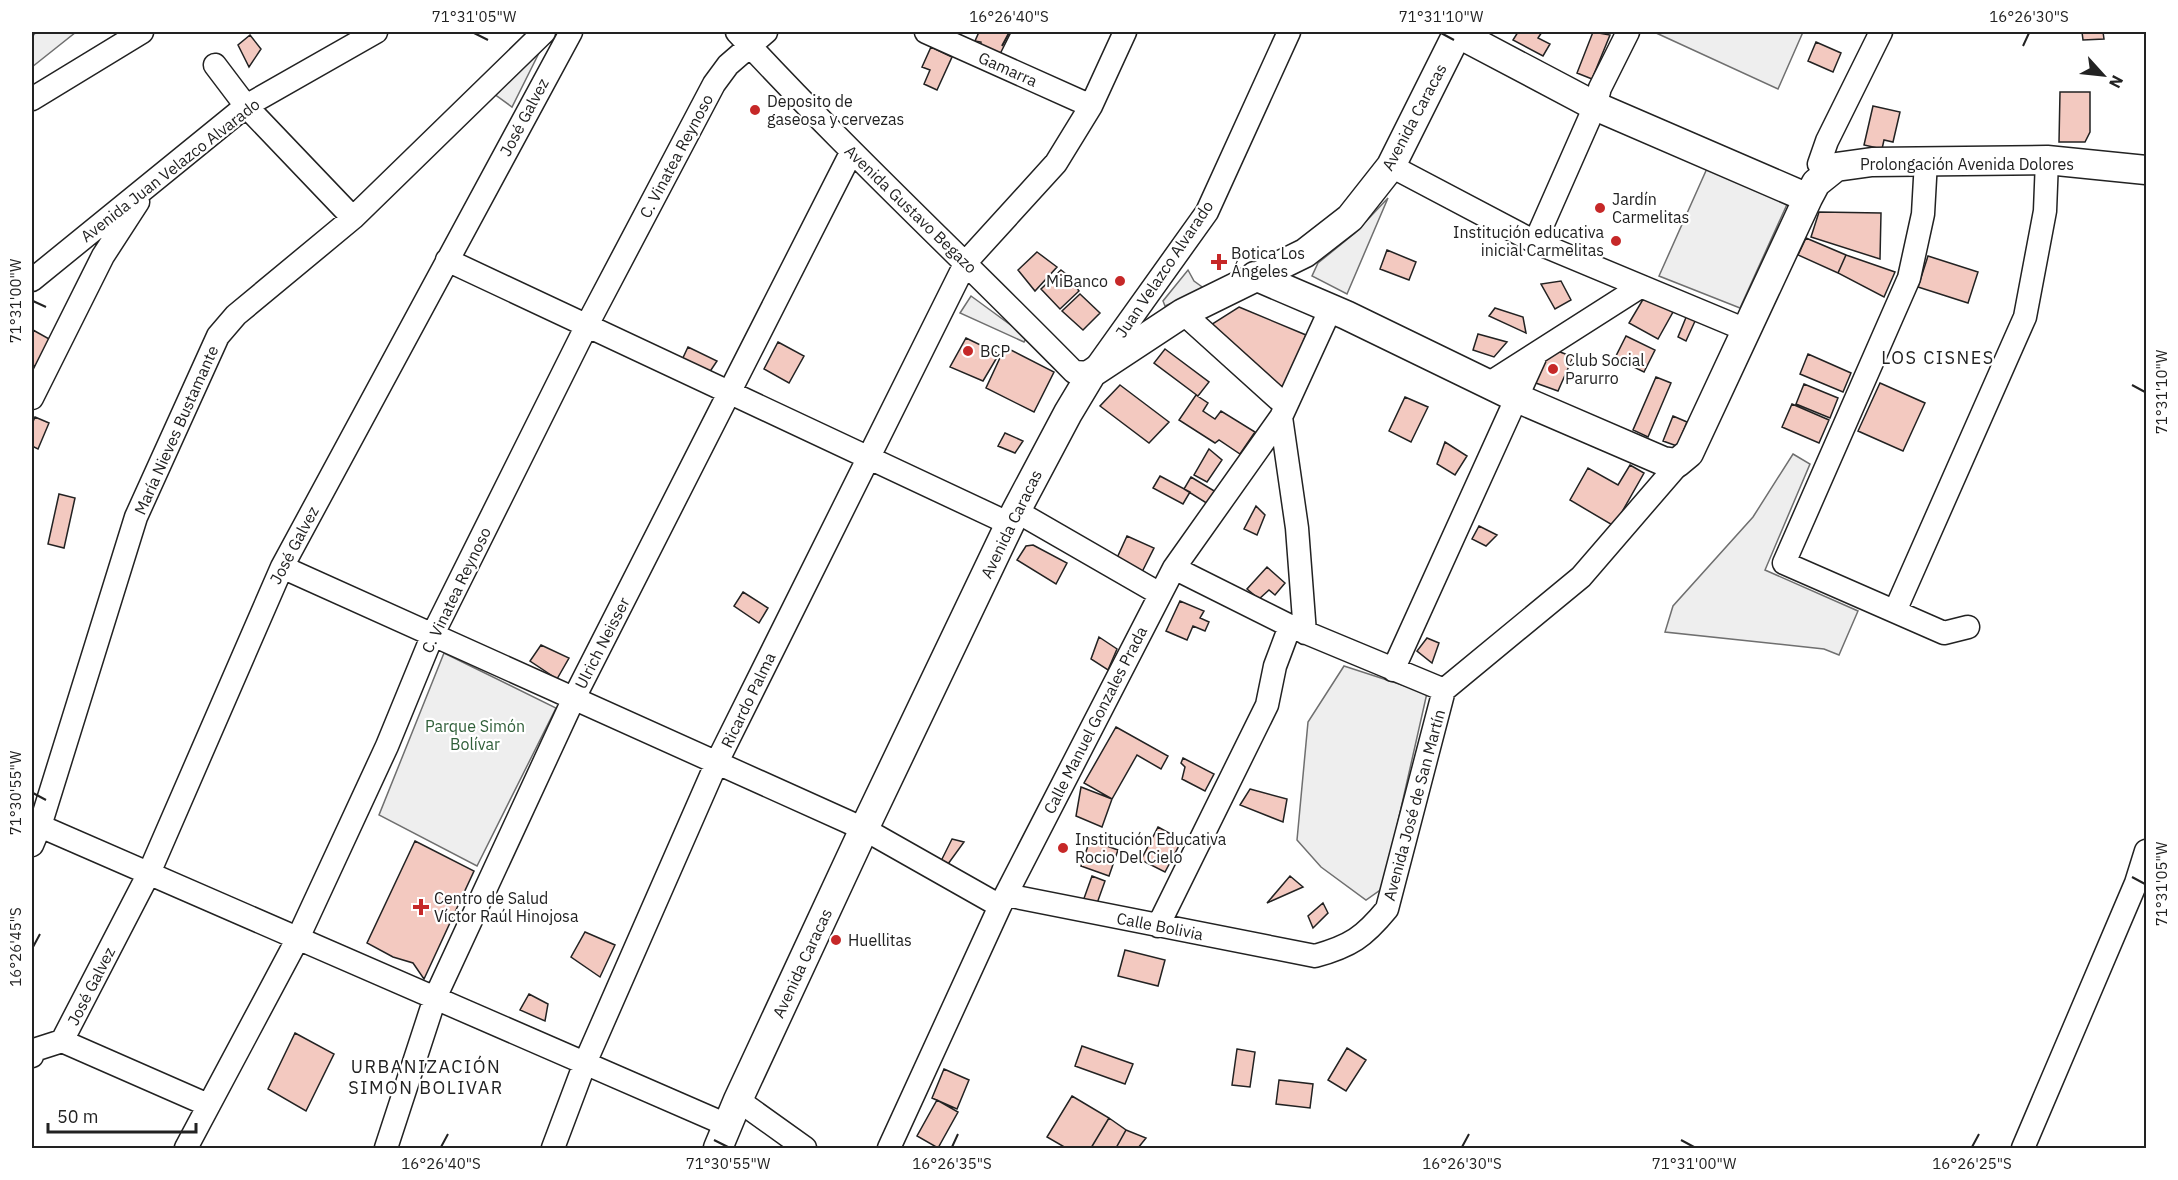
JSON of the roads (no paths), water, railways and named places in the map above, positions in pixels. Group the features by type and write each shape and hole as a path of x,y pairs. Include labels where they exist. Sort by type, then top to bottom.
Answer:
{"main road":[{"name":"Avenida Caracas","path":"728,1124 864,829 1013,517 1092,373 1183,313 1305,253 1350,218 1391,166 1456,32"},
{"path":"1456,32 1595,106 1808,198"},
{"name":"Prolongación Avenida Dolores","path":"1824,173 1836,167 1851,164 2047,160 2146,171"},
{"path":"1255,276 1331,308 1517,398 1672,464 1681,461 1695,440 1808,198 1824,173"}],"street":[{"path":"32,99 142,32"},
{"name":"Avenida Juan Velazco Alvarado","path":"32,280 246,106 376,32"},
{"name":"María Nieves Bustamante","path":"36,836 136,517 218,336 236,315 353,218 544,32"},
{"name":"José Galvez","path":"32,1056 34,1050 62,1041 149,873 282,567 571,32"},
{"path":"718,32 751,36"},
{"name":"Gamarra","path":"926,32 1091,106"},
{"name":"Ricardo Palma","path":"553,1149 585,1063 717,762 966,262 1056,162 1091,106 1125,32"},
{"name":"Juan Velazco Alvarado","path":"1092,373 1206,212 1288,32"},
{"path":"1535,242 1595,106 1600,88 1628,32"},
{"path":"1824,173 1819,164 1827,141 1881,32"},
{"name":"Avenida Gustavo Begazo","path":"751,36 851,153 966,262 1074,372 1092,373"},
{"name":"C. Vinatea Reynoso","path":"186,1149 298,938 387,746 433,634 587,325 714,84 751,36"},
{"path":"216,65 246,106 353,218"},
{"name":"Ulrich Neisser","path":"386,1149 435,998 574,698 851,153"},
{"path":"1895,611 2025,317 2045,211 2047,160"},
{"path":"1926,161 1923,214 1909,278 1784,563 1944,633 1968,627"},
{"path":"1391,166 1535,242 1746,330"},
{"path":"32,398 103,256 148,186"},
{"path":"447,260 868,457 1013,517 1160,594"},
{"path":"1488,384 1640,287"},
{"name":"Calle Manuel Gonzales Prada","path":"889,1149 1003,900 1160,594 1174,568 1284,412 1331,308"},
{"path":"1158,926 1267,705 1275,666 1297,629 1297,528 1284,412 1183,313"},
{"path":"1393,670 1536,355"},
{"name":"Avenida José de San Martín","path":"1315,956 1344,948 1367,933 1387,909 1444,690 1581,577 1681,461"},
{"name":"Calle Bolivia","path":"282,567 864,829 1003,900 1315,956"},
{"path":"1174,568 1297,629 1444,690"},
{"path":"36,836 149,873 728,1124 805,1149"},
{"path":"2023,1149 2136,883 2146,851"},
{"path":"62,1041 208,1105"}],"place":[{"name":"Deposito de gaseosa y cervezas","path":"755,110"},
{"name":"Jardín Carmelitas","path":"1600,208"},
{"name":"Institución educativa inicial Carmelitas","path":"1616,241"},
{"name":"Botica Los Ángeles","path":"1219,262"},
{"name":"MiBanco","path":"1120,281"},
{"name":"BCP","path":"968,351"},
{"name":"Club Social Parurro","path":"1553,369"},
{"name":"Institución Educativa Rocio Del Cielo","path":"1063,848"},
{"name":"Centro de Salud Víctor Raúl Hinojosa","path":"421,907"},
{"name":"Huellitas","path":"836,940"}],"district":[{"name":"LOS CISNES","path":"1938,357"},
{"name":"URBANIZACIÓN SIMON BOLIVAR","path":"426,1076"}],"park label":[{"name":"Parque Simón Bolívar","path":"475,735"}]}
